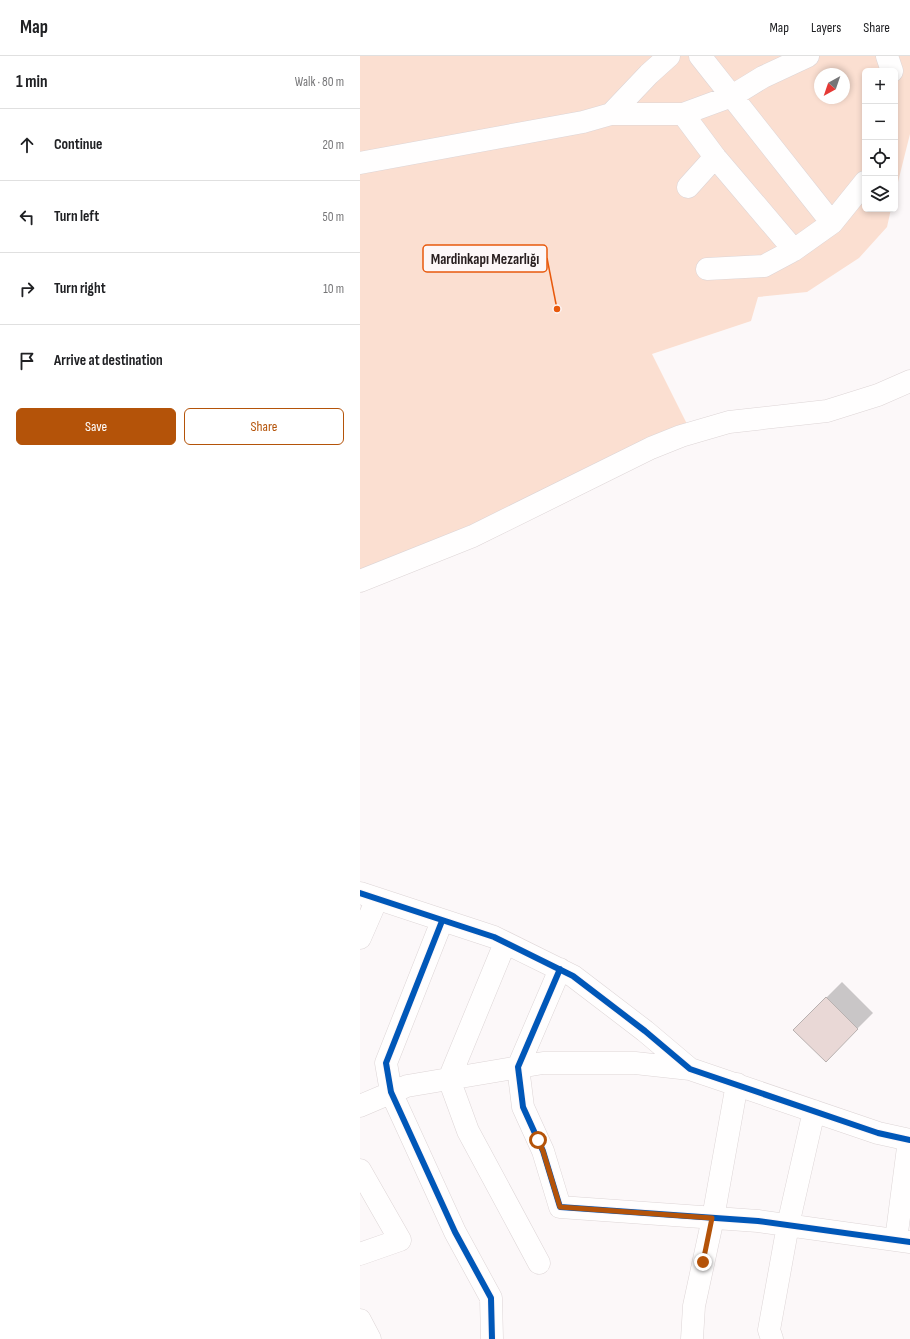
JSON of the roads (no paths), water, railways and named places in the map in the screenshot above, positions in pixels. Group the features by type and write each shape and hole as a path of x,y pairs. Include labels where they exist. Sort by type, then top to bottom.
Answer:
{"street":[{"path":"611,114 646,65 669,56"},
{"path":"700,56 832,223"},
{"path":"360,164 583,122 611,114 684,114 732,96 763,77 808,56"},
{"path":"888,56 891,68"},
{"path":"684,114 715,157 794,250"},
{"path":"688,187 715,157"},
{"path":"707,269 764,266 794,250 832,223 862,186"},
{"path":"360,582 473,536 651,448 681,436 729,422 827,411 878,396 910,381"},
{"path":"360,938 368,896 494,937 573,976 645,1031 690,1069"},
{"path":"442,920 386,1063 391,1092 455,1232 491,1298 492,1339"},
{"path":"505,943 449,1079 468,1131 539,1264"},
{"path":"360,1106 408,1086 518,1067 543,1063 634,1063 690,1069 878,1133 909,1140 903,1241 758,1221 560,1207 543,1151 523,1107 518,1067 560,969"},
{"path":"692,1339 694,1306 737,1084"},
{"path":"772,1339 769,1330 788,1225 814,1111"},
{"path":"360,1170 400,1240 360,1254"},
{"path":"360,1320 370,1339"}],"place":[{"name":"Mardinkapı Mezarlığı","path":"557,309"}]}
